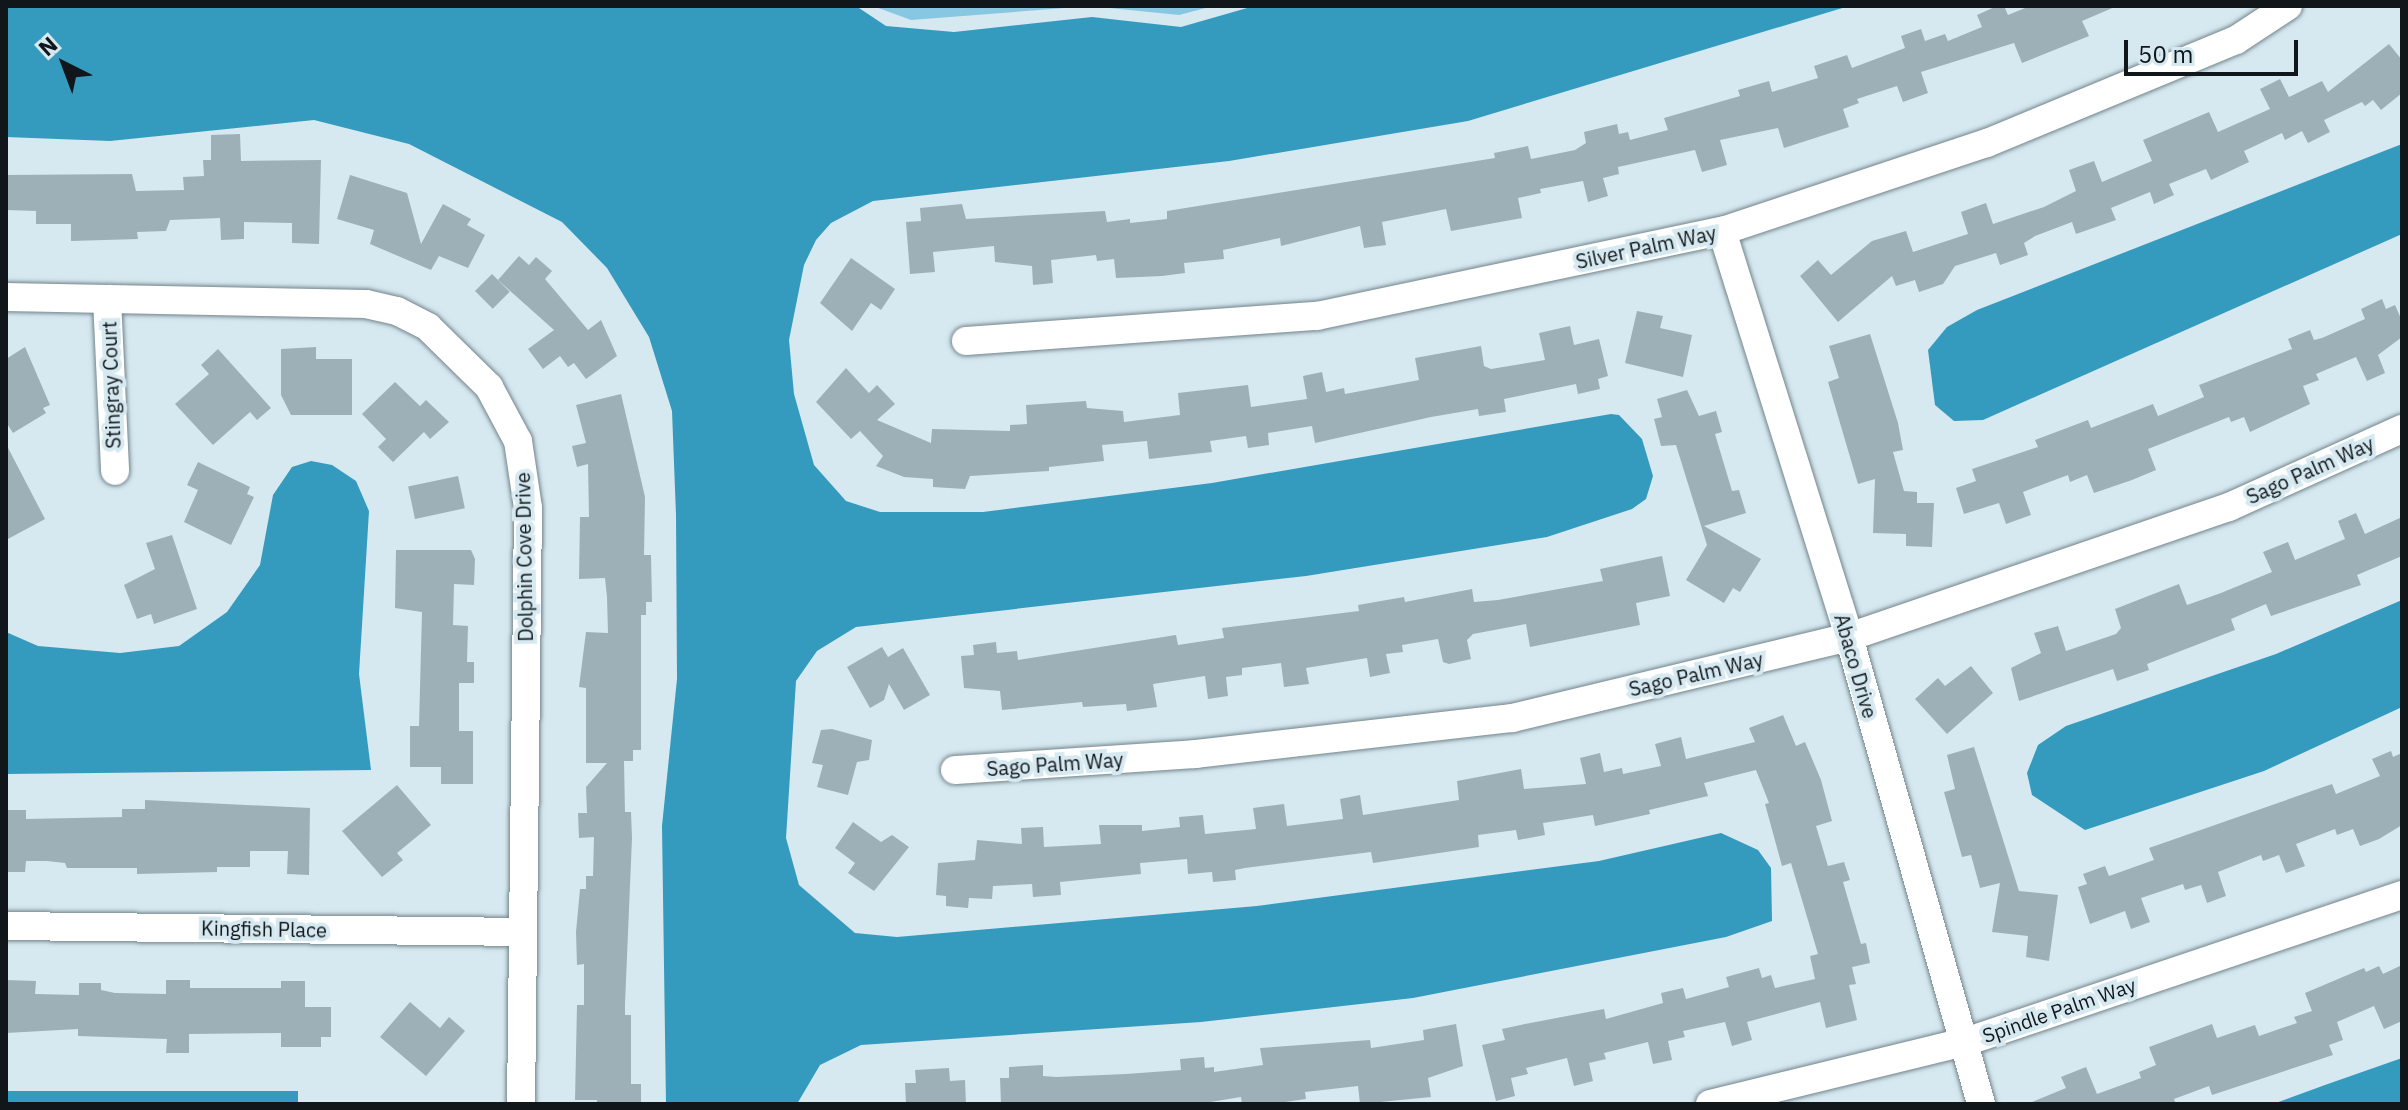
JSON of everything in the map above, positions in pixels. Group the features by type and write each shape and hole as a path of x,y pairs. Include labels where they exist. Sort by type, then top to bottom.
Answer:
{"street":[{"name":"Silver Palm Way","path":"966,341 1317,316 1722,231 1987,143 2236,40 2288,6"},
{"name":"Abaco Drive","path":"1722,231 1849,637 1981,1104"},
{"name":"Dolphin Cove Drive","path":"6,297 366,304 397,311 428,327 489,387 518,441 528,508 521,1104"},
{"name":"Stingray Court","path":"107,299 115,471"},
{"name":"Sago Palm Way","path":"955,770 1195,754 1512,718 1849,637 2229,507 2402,429"},
{"name":"Spindle Palm Way","path":"1710,1104 1965,1042 2402,895"},
{"name":"Kingfish Place","path":"6,926 523,932"}],"shaded area":[{"path":"6,6 856,6 886,26 954,32 1092,17 1181,27 1254,6 1849,6 1468,121 1229,161 873,201 831,223 816,240 804,265 789,340 794,394 814,465 846,501 880,512 983,512 1212,483 1611,414 1619,415 1642,439 1653,476 1646,499 1632,509 1547,537 1306,576 856,627 817,651 796,681 786,838 799,885 855,933 897,937 1257,906 1599,861 1721,833 1758,850 1771,868 1772,921 1726,937 1413,998 1201,1022 861,1045 820,1065 797,1104 666,1104 662,826 677,679 676,515 672,411 649,337 607,268 562,222 409,144 314,120 110,141 6,137"},
{"path":"873,6 1090,6 911,20"},
{"path":"1090,6 1213,6 1179,15"},
{"path":"2402,144 2402,234 1983,420 1954,421 1935,405 1928,350 1947,327 1977,310"},
{"path":"311,461 332,465 356,481 369,511 359,674 371,770 6,774 6,632 38,646 120,653 179,646 227,612 260,565 273,495 292,467"},
{"path":"2402,600 2402,707 2264,771 2085,830 2032,795 2027,773 2038,745 2066,726 2276,654"},
{"path":"2402,1058 2402,1104 2273,1104 2325,1085"},
{"path":"6,1091 298,1091 298,1104 6,1104"}],"building":[{"path":"2004,6 2008,15 2030,6 2117,6 2082,21 2089,36 2022,63 2014,43 1921,72 1928,93 1903,102 1897,86 1857,99 1859,103 1843,109 1849,127 1784,148 1778,128 1720,140 1727,165 1702,172 1695,150 1618,167 1619,174 1603,178 1608,196 1588,202 1583,181 1540,189 1541,193 1518,198 1522,218 1451,231 1446,209 1382,222 1386,245 1364,248 1360,226 1281,246 1280,238 1223,250 1224,259 1184,263 1185,273 1162,276 1116,278 1114,259 1097,261 1096,255 1051,260 1053,283 1033,285 1032,266 995,262 994,246 933,252 935,272 910,274 906,222 921,221 920,208 962,204 966,219 1105,211 1107,222 1130,219 1130,223 1167,219 1167,211 1495,158 1494,153 1528,146 1531,159 1575,150 1586,143 1584,132 1617,124 1619,134 1628,132 1630,140 1668,130 1664,118 1740,96 1738,90 1769,81 1772,92 1818,78 1814,66 1847,55 1852,68 1905,48 1901,36 1921,29 1925,41 1945,34 1948,41 1982,27 1977,15"},
{"path":"2389,44 2402,60 2402,93 2381,110 2373,100 2365,106 2362,102 2324,120 2330,132 2308,143 2302,131 2285,140 2282,133 2244,151 2249,162 2211,180 2206,169 2169,184 2174,195 2154,204 2150,192 2111,208 2116,220 2076,234 2072,222 2035,236 2024,243 2028,255 2000,265 1996,253 1955,266 1943,284 1919,292 1915,280 1896,286 1892,276 1838,322 1800,276 1818,260 1831,275 1872,241 1906,231 1913,252 1968,234 1961,212 1986,203 1993,224 2044,207 2076,191 2069,170 2094,161 2102,182 2152,161 2143,140 2209,112 2218,132 2270,109 2260,89 2280,79 2289,97 2322,81 2328,92"},
{"path":"240,134 241,161 321,160 319,244 292,243 292,223 244,222 244,239 221,240 220,218 170,220 166,231 137,232 138,239 71,241 71,224 36,224 36,211 6,210 6,175 132,174 136,191 184,190 183,177 204,176 203,160 211,160 211,135"},
{"path":"350,175 407,193 421,244 443,204 471,219 467,225 485,235 468,268 439,256 431,270 370,244 374,230 337,219"},
{"path":"519,256 529,265 536,257 552,271 545,279 588,330 601,320 617,356 586,379 574,363 568,367 560,356 543,369 528,349 554,330 498,280"},
{"path":"851,258 895,289 881,310 871,303 852,331 820,303"},
{"path":"492,274 510,292 493,309 475,291"},
{"path":"2382,299 2386,309 2395,305 2402,321 2402,337 2378,355 2385,373 2367,381 2356,357 2316,374 2319,380 2303,386 2310,404 2250,432 2244,417 2231,422 2229,417 2148,449 2156,470 2132,480 2094,493 2087,475 2070,482 2068,475 2023,492 2031,515 2006,524 1999,503 1964,514 1956,488 1976,481 1972,469 2038,447 2035,440 2088,420 2091,428 2153,404 2158,416 2204,397 2199,385 2292,349 2288,339 2310,330 2314,340 2365,319 2361,309"},
{"path":"1637,311 1663,316 1660,328 1692,335 1683,377 1625,363"},
{"path":"1570,326 1574,345 1599,339 1608,376 1598,379 1600,389 1578,394 1576,384 1504,399 1506,412 1479,416 1478,409 1315,443 1312,426 1268,433 1269,445 1248,448 1246,436 1210,441 1212,452 1149,459 1147,441 1102,445 1104,461 1049,467 1049,471 970,476 965,489 933,487 933,479 904,477 876,466 883,456 860,431 851,439 816,402 846,368 869,393 877,385 895,404 877,420 931,443 932,429 1010,431 1010,425 1027,424 1026,405 1086,401 1087,408 1123,411 1124,422 1180,415 1178,393 1248,385 1251,407 1307,399 1303,376 1322,372 1326,392 1344,388 1345,394 1419,380 1415,358 1481,346 1484,366 1491,369 1545,360 1539,333"},
{"path":"1870,334 1898,423 1903,450 1893,452 1904,491 1917,492 1917,503 1934,503 1932,547 1906,546 1906,534 1873,533 1875,479 1858,484 1828,382 1839,378 1829,346"},
{"path":"25,347 50,405 43,408 46,413 13,433 6,422 6,359"},
{"path":"316,347 316,359 352,359 352,415 291,415 281,395 281,349"},
{"path":"218,349 271,408 257,420 250,412 213,445 175,404 209,374 201,365"},
{"path":"395,382 420,406 426,400 449,422 430,439 424,432 393,462 378,447 386,439 362,414"},
{"path":"1687,390 1699,416 1716,411 1722,432 1715,434 1732,491 1739,490 1746,513 1704,526 1761,559 1740,592 1733,588 1724,603 1686,580 1707,545 1676,445 1661,446 1654,419 1662,417 1657,399"},
{"path":"621,394 645,497 644,555 651,555 652,602 646,602 646,615 641,615 641,750 633,750 633,761 624,761 625,812 631,812 632,838 625,1015 631,1015 631,1084 641,1084 641,1104 597,1104 597,1100 575,1100 577,1005 584,1005 584,964 577,965 576,932 580,889 586,889 586,876 593,876 594,837 579,838 578,813 587,813 586,787 607,763 586,763 586,688 579,687 586,632 608,633 607,597 605,578 579,579 580,517 589,517 588,464 577,467 572,446 586,443 576,405"},
{"path":"6,444 45,519 6,540"},
{"path":"198,462 250,487 247,494 254,497 231,545 184,522 198,490 187,485"},
{"path":"458,476 465,508 415,519 408,487"},
{"path":"2356,513 2365,534 2402,517 2402,556 2357,575 2361,585 2271,616 2266,604 2231,619 2235,630 2147,664 2149,670 2117,681 2113,669 2019,701 2011,668 2041,653 2034,633 2058,626 2066,651 2116,634 2121,628 2115,609 2179,584 2187,605 2221,593 2272,572 2263,552 2288,542 2295,560 2345,539 2338,521"},
{"path":"172,535 197,609 154,624 151,614 137,619 124,585 155,569 146,543"},
{"path":"396,550 471,550 475,559 474,585 454,584 453,625 468,626 467,662 474,662 474,683 459,683 459,731 473,731 473,784 441,784 441,767 410,767 410,726 419,726 422,612 395,608"},
{"path":"1662,556 1670,596 1636,603 1640,625 1530,647 1526,624 1473,634 1467,640 1471,659 1449,664 1443,662 1438,639 1402,645 1403,652 1386,654 1390,673 1370,677 1367,658 1306,668 1309,684 1284,687 1281,663 1242,668 1242,675 1226,677 1228,696 1208,699 1205,676 1153,684 1157,707 1127,711 1126,704 1083,707 1082,702 1002,710 1000,691 964,688 961,656 974,655 973,645 996,642 997,653 1017,651 1018,660 1176,635 1178,645 1224,638 1222,628 1359,611 1358,605 1404,597 1405,602 1472,589 1474,602 1603,581 1600,569"},
{"path":"882,647 888,657 903,648 930,695 904,710 889,684 884,700 870,708 847,667"},
{"path":"1971,666 1993,693 1947,734 1915,699 1938,678 1945,686"},
{"path":"1783,715 1796,746 1805,742 1821,780 1832,821 1816,826 1828,866 1844,862 1850,880 1843,882 1861,944 1866,943 1870,963 1852,967 1856,984 1849,985 1857,1020 1826,1028 1820,1002 1747,1022 1752,1040 1732,1046 1725,1022 1683,1031 1685,1037 1668,1041 1672,1060 1653,1064 1648,1042 1604,1053 1606,1059 1589,1063 1593,1081 1574,1086 1567,1058 1526,1068 1528,1074 1511,1078 1515,1096 1496,1101 1482,1045 1505,1040 1502,1029 1604,1009 1606,1019 1663,1003 1661,993 1683,988 1686,999 1729,987 1726,977 1759,968 1762,978 1771,975 1775,988 1815,979 1810,956 1818,954 1791,863 1782,866 1765,804 1769,803 1756,770 1704,783 1708,796 1649,810 1650,814 1595,826 1593,815 1543,823 1545,835 1518,840 1516,830 1478,835 1479,847 1373,863 1371,852 1245,868 1235,870 1236,880 1213,882 1212,872 1188,874 1187,859 1140,863 1141,874 1060,882 1061,895 1033,897 1032,884 993,886 992,899 969,898 968,908 946,906 946,896 936,895 938,863 975,860 977,840 1022,844 1021,828 1043,827 1044,847 1101,844 1099,825 1142,825 1142,831 1180,827 1179,817 1203,815 1205,834 1256,829 1253,808 1284,804 1287,826 1343,819 1340,799 1360,795 1363,815 1459,800 1457,781 1521,769 1524,789 1586,784 1580,758 1600,753 1604,772 1622,768 1623,774 1661,766 1655,744 1681,737 1686,759 1755,742 1749,728"},
{"path":"832,729 872,740 869,760 857,762 848,795 817,787 823,765 812,763 821,730"},
{"path":"1974,747 2019,891 2058,895 2049,961 2026,957 2028,936 1992,932 2000,883 1980,888 1971,855 1962,857 1944,792 1955,789 1947,755"},
{"path":"2391,751 2393,757 2402,753 2402,825 2379,839 2360,846 2353,829 2337,835 2335,829 2296,844 2305,866 2286,873 2279,855 2263,861 2261,855 2218,872 2226,896 2207,903 2201,885 2185,890 2183,884 2141,898 2150,922 2131,929 2125,911 2090,924 2078,887 2087,884 2083,874 2105,866 2109,876 2154,860 2149,848 2332,784 2336,794 2380,776 2372,759"},
{"path":"397,785 431,825 397,853 403,860 382,877 342,831"},
{"path":"145,800 310,808 309,875 287,874 288,851 250,851 250,867 217,867 217,872 137,874 137,868 67,868 65,863 26,861 25,872 6,872 6,810 26,810 26,819 122,817 122,809 145,809"},
{"path":"853,822 881,842 892,835 909,847 874,891 848,873 855,863 835,848"},
{"path":"2402,965 2402,1021 2384,1029 2374,1006 2337,1022 2343,1040 2329,1045 2333,1055 2212,1095 2209,1086 2174,1099 2176,1104 2027,1104 2066,1088 2061,1077 2086,1067 2097,1094 2141,1078 2139,1072 2156,1065 2149,1047 2212,1024 2217,1038 2255,1025 2259,1036 2297,1023 2294,1017 2312,1011 2305,993 2364,968 2366,972 2379,966 2383,974"},
{"path":"6,980 36,981 35,994 79,995 79,983 101,983 101,990 115,993 166,994 166,980 190,980 190,988 281,988 281,981 305,981 305,1007 331,1007 331,1037 321,1037 321,1047 281,1047 281,1033 189,1034 189,1053 166,1053 167,1039 78,1036 78,1029 6,1033"},
{"path":"410,1002 440,1028 449,1017 465,1031 426,1076 380,1037"},
{"path":"1456,1024 1463,1066 1428,1078 1431,1097 1360,1104 1358,1086 1305,1092 1306,1099 1271,1104 1242,1104 1241,1097 1198,1104 1001,1104 1000,1078 1009,1078 1009,1067 1043,1065 1043,1076 1056,1077 1126,1074 1181,1070 1180,1059 1204,1057 1205,1068 1214,1067 1214,1072 1263,1065 1260,1048 1370,1040 1371,1048 1424,1040 1423,1030"},
{"path":"949,1068 950,1081 965,1080 966,1104 906,1104 905,1083 916,1083 915,1070"}]}
